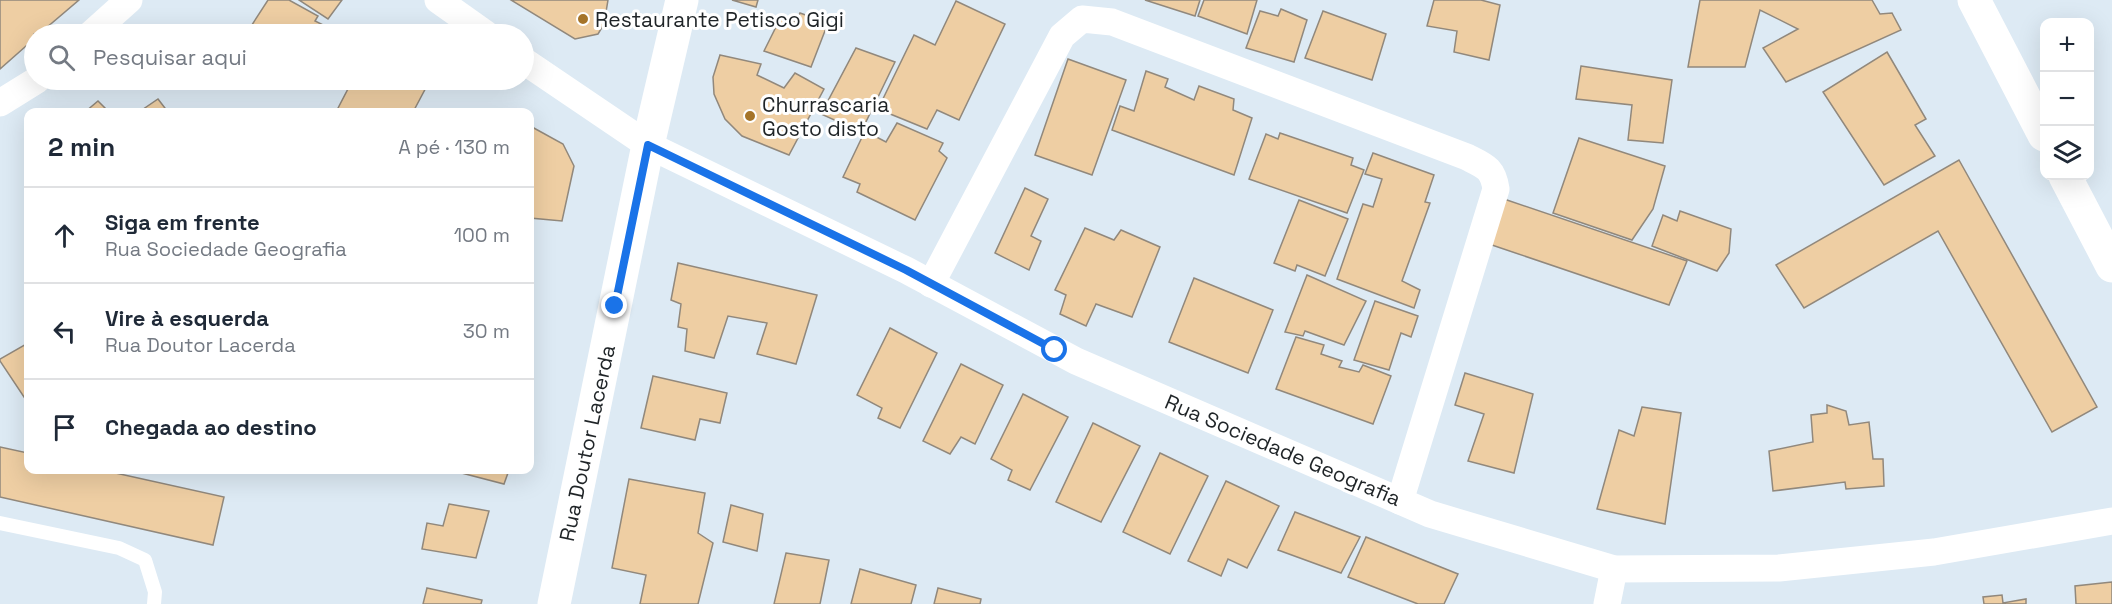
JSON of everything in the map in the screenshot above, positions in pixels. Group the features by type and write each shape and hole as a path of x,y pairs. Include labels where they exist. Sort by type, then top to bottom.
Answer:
{"main road":[{"name":"Rua Doutor Lacerda","path":"554,604 648,145 682,0"},
{"path":"1974,0 2040,127"},
{"path":"2067,180 2112,266"}],"street":[{"path":"102,24 129,0"},
{"path":"438,0 472,24"},
{"path":"931,284 1062,36 1082,20 1112,22 1467,157 1488,168 1496,189 1400,501"},
{"name":"Rua Sociedade Geografia","path":"534,68 648,145 906,270 1076,361 1430,514 1614,569 1779,568 1934,552 2112,521"},
{"path":"0,103 24,88"},
{"path":"1607,604 1614,569"}],"lane":[{"path":"0,523 119,548 145,560 155,592 154,604"}],"building":[{"path":"0,0 79,0 51,24 24,24 24,48 0,69"},
{"path":"268,0 289,0 318,16 315,21 321,24 253,24"},
{"path":"299,0 342,0 328,19"},
{"path":"511,0 608,0 604,24 598,34 575,39"},
{"path":"732,0 758,0 756,7"},
{"path":"1145,0 1200,0 1195,16"},
{"path":"1204,0 1257,0 1247,34 1198,16"},
{"path":"1434,0 1481,0 1500,5 1489,60 1454,52 1457,31 1427,26"},
{"path":"1700,0 1872,0 1880,14 1892,13 1901,30 1786,82 1763,48 1798,29 1760,10 1745,67 1688,67"},
{"path":"956,1 1005,24 959,120 937,110 927,129 878,109 914,35 935,45"},
{"path":"1281,9 1307,20 1294,62 1246,48 1260,11 1278,16"},
{"path":"1323,11 1386,34 1372,80 1305,58"},
{"path":"800,13 828,23 811,67 764,51 781,17 796,22"},
{"path":"856,48 895,62 861,132 821,114"},
{"path":"1887,52 1926,119 1915,125 1935,156 1884,185 1823,92"},
{"path":"720,55 761,64 757,75 784,88 795,73 824,89 789,155 742,136 725,119 714,94 713,77"},
{"path":"1068,59 1126,80 1092,175 1035,155"},
{"path":"1581,66 1672,80 1663,143 1628,140 1632,105 1576,99"},
{"path":"1146,71 1168,79 1165,87 1194,100 1199,86 1234,99 1233,110 1252,118 1234,175 1112,130 1120,106 1134,111"},
{"path":"347,90 425,90 415,108 338,108"},
{"path":"158,99 165,108 145,108"},
{"path":"98,101 105,108 90,108"},
{"path":"897,123 943,143 939,151 947,158 915,220 857,192 860,184 843,177 865,131 886,142"},
{"path":"534,128 563,144 574,166 562,221 534,218"},
{"path":"1280,133 1353,158 1351,165 1364,170 1347,213 1249,179 1266,134 1278,139"},
{"path":"1579,138 1665,166 1653,209 1632,240 1553,213"},
{"path":"1373,153 1434,175 1425,202 1430,203 1402,281 1420,290 1414,308 1337,279 1363,204 1373,207 1382,179 1365,174"},
{"path":"1959,160 2097,407 2052,432 1938,231 1804,308 1776,265"},
{"path":"1025,188 1048,199 1031,236 1041,241 1029,270 995,253"},
{"path":"1504,199 1687,261 1669,305 1486,243"},
{"path":"1299,200 1348,219 1325,276 1297,265 1295,271 1274,263"},
{"path":"1680,211 1731,229 1729,253 1717,271 1652,246 1663,215 1677,221"},
{"path":"1085,228 1114,240 1121,230 1160,247 1132,317 1096,304 1086,326 1060,314 1066,295 1055,290"},
{"path":"678,263 817,295 796,364 757,354 767,323 728,316 714,358 685,351 687,329 678,327 681,304 671,300"},
{"path":"1307,275 1366,301 1344,345 1305,331 1303,336 1285,332"},
{"path":"1194,278 1273,310 1248,373 1169,342"},
{"path":"1375,301 1418,316 1411,337 1401,333 1389,370 1354,360"},
{"path":"890,328 937,353 900,428 878,418 882,408 857,395"},
{"path":"1296,337 1324,345 1321,354 1342,361 1339,367 1359,372 1363,365 1391,376 1373,424 1276,389"},
{"path":"24,345 24,397 0,361"},
{"path":"961,364 1003,385 975,444 961,437 950,454 923,441"},
{"path":"1465,373 1533,394 1514,473 1468,461 1484,414 1455,405"},
{"path":"653,376 727,393 720,423 700,419 695,440 641,428"},
{"path":"1023,394 1068,417 1030,490 1008,480 1012,470 991,459"},
{"path":"1827,405 1846,411 1849,425 1869,422 1873,459 1883,459 1884,486 1846,489 1845,482 1773,491 1769,451 1813,442 1811,415 1827,413"},
{"path":"1642,407 1681,413 1665,524 1597,509 1619,430 1634,436"},
{"path":"1093,423 1140,446 1101,522 1056,502"},
{"path":"0,447 24,452 24,474 120,474 224,497 213,545 0,497"},
{"path":"1160,453 1208,476 1170,554 1123,532"},
{"path":"465,474 508,474 504,484"},
{"path":"629,479 705,493 698,533 713,543 698,604 640,604 646,575 612,568"},
{"path":"1226,481 1279,506 1247,568 1228,559 1221,576 1188,561"},
{"path":"449,504 489,511 476,558 422,549 427,523 443,526"},
{"path":"731,505 763,514 757,551 723,542"},
{"path":"1295,512 1360,537 1341,573 1278,550"},
{"path":"1366,537 1458,574 1444,604 1418,604 1348,577"},
{"path":"786,553 829,560 820,604 774,604"},
{"path":"860,569 916,585 911,604 851,604"},
{"path":"2112,582 2112,604 2076,604 2075,586"},
{"path":"427,588 482,600 481,604 423,604"},
{"path":"938,588 981,599 980,604 934,604"},
{"path":"2002,595 2003,603 2026,599 2026,604 1984,604 1983,597"}],"place":[{"name":"Restaurante Petisco Gigi","path":"583,19"},
{"name":"Churrascaria Gosto disto","path":"750,116"}],"route":[{"path":"615,306 648,145 906,270 1055,350"}]}
